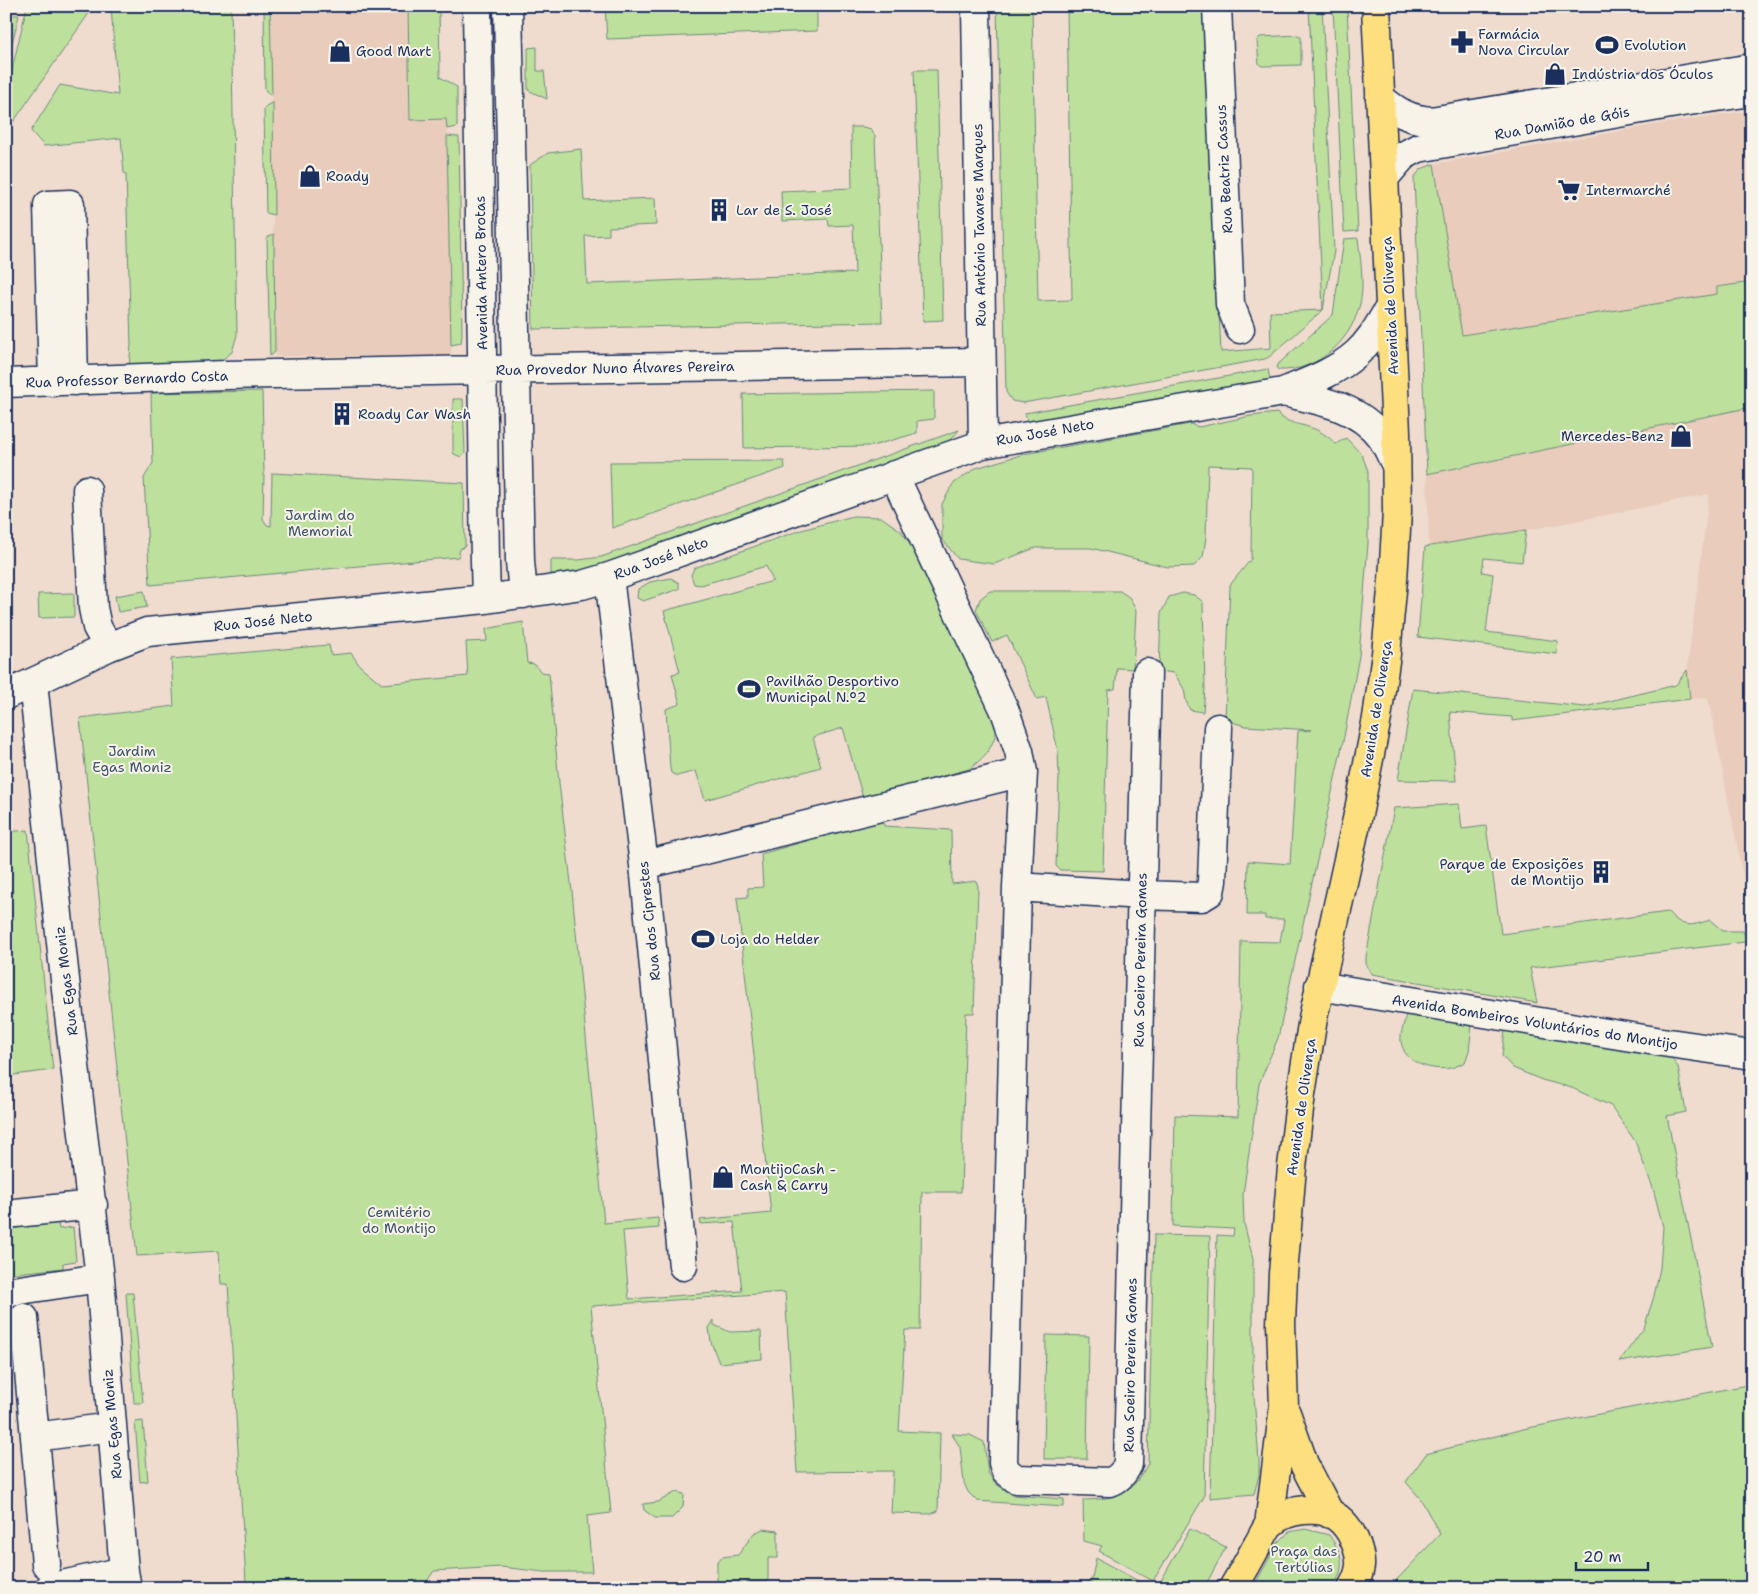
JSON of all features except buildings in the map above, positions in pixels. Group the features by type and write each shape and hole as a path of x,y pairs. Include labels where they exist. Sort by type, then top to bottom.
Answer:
{"main road":[{"name":"Avenida de Olivença","path":"1269,1525 1284,1406 1281,1324 1292,1167 1312,1018 1359,810 1380,701 1393,580 1396,465 1376,6"},
{"name":"Avenida de Olivença","path":"1284,1406 1304,1464 1330,1514"},
{"path":"1233,1588 1269,1525 1291,1511 1317,1510 1338,1517 1350,1531 1359,1554 1360,1566 1352,1588"}],"street":[{"name":"Avenida Antero Brotas","path":"477,6 486,599"},
{"path":"508,6 515,369 520,561 523,594"},
{"name":"Rua António Tavares Marques","path":"976,6 983,444"},
{"name":"Rua Beatriz Cassus","path":"1216,6 1230,304 1240,329"},
{"name":"Rua Damião de Góis","path":"1380,98 1401,114 1416,120 1431,121 1752,68"},
{"name":"Rua Damião de Góis","path":"1384,178 1403,156 1418,148 1682,102 1752,92"},
{"path":"70,204 63,381 48,205 70,204"},
{"name":"Rua José Neto","path":"6,696 20,683 148,632 486,599 582,585 983,444 1028,434 1283,392 1326,374 1355,355 1369,340 1390,307"},
{"name":"Rua Provedor Nuno Álvares Pereira","path":"248,375 981,362"},
{"name":"Rua Professor Bernardo Costa","path":"6,383 248,375"},
{"name":"Rua José Neto","path":"1283,392 1329,403 1364,418 1382,437 1396,465"},
{"name":"Rua Soeiro Pereira Gomes","path":"894,475 1005,711 1019,751 1022,772 1016,887 1003,1463 1006,1471 1016,1479 1110,1482 1121,1476 1128,1464 1147,674"},
{"path":"87,490 93,608 97,626 108,647"},
{"name":"Rua dos Ciprestes","path":"609,577 644,865 683,1266"},
{"name":"Rua Egas Moniz","path":"20,683 67,998 93,1205 125,1579 48,1576"},
{"path":"1016,887 1202,897 1210,892 1218,728"},
{"path":"644,865 1022,772"},
{"name":"Avenida Bombeiros Voluntários do Montijo","path":"1319,986 1752,1055"},
{"path":"6,1214 93,1205"},
{"path":"6,1292 100,1278"},
{"path":"24,1318 48,1576"},
{"path":"35,1437 112,1427"}],"shaded area":[{"path":"270,6 408,6 410,120 447,119 451,356 275,356"},
{"name":"Intermarché","path":"1752,110 1752,282 1717,287 1717,294 1462,335 1434,164 1660,124"},
{"path":"1752,407 1752,921 1708,698 1690,699 1687,670 1709,494 1581,520 1457,543 1429,546 1427,474"}],"green space":[{"path":"27,6 94,6 14,121 6,118 6,95"},
{"path":"109,6 231,6 237,335 232,352 219,362 129,368 131,345 126,174 124,173 121,138 44,146 31,131 60,85 118,95 111,8"},
{"path":"264,6 270,6 272,95 268,94 265,89"},
{"path":"408,6 439,6 440,77 457,87 457,127 447,129 446,119 410,120"},
{"path":"605,6 817,6 817,31 607,39"},
{"path":"997,6 1032,6 1038,301 1072,300 1067,6 1204,6 1221,352 1271,348 1270,312 1323,310 1265,359 1023,403 1012,401 1006,392"},
{"path":"1309,6 1322,6 1334,251 1323,310"},
{"path":"1333,6 1347,6 1358,231 1344,232"},
{"path":"6,15 19,15 6,68"},
{"path":"1298,35 1301,37 1301,65 1262,66 1259,64 1257,40 1260,37"},
{"path":"537,47 537,71 544,71 547,99 528,90 528,48"},
{"path":"914,70 937,70 943,320 923,321"},
{"path":"273,102 274,215 266,213 264,110 266,106"},
{"path":"851,127 871,129 875,136 882,322 533,329 530,165 548,153 581,149 584,201 655,198 656,225 609,227 609,235 585,236 587,284 855,273 853,225 829,226 828,219 782,221 781,191 852,188"},
{"path":"447,136 459,137 462,335 461,343 451,345"},
{"path":"1434,164 1462,335 1717,294 1717,287 1752,282 1752,407 1427,474 1414,178 1421,169"},
{"path":"274,234 275,352 270,356 267,238"},
{"path":"1358,238 1362,291 1357,313 1351,327 1333,350 1321,359 1293,369 1278,370 1276,366 1333,315 1344,239"},
{"path":"1268,369 1270,380 1033,422 1027,421 1025,413"},
{"name":"Jardim do Memorial","path":"262,391 263,519 267,525 271,526 272,473 464,483 465,546 460,549 458,557 150,585 144,478 153,463 151,393"},
{"path":"934,391 934,419 917,421 917,433 872,446 744,448 743,394"},
{"path":"453,399 463,399 465,453 461,457 454,454 453,451"},
{"path":"1277,413 1280,417 1290,422 1317,430 1336,444 1346,438 1362,455 1368,471 1368,543 1359,656 1343,742 1278,1038 1259,1084 1243,1194 1244,1223 1253,1259 1253,1383 1259,1475 1254,1494 1210,1498 1217,1235 1233,1236 1234,1229 1173,1226 1175,1115 1238,1117 1241,941 1280,942 1284,919 1265,919 1265,915 1247,915 1248,861 1290,864 1298,731 1312,730 1246,726 1225,720 1230,585 1251,559 1252,467 1208,465 1206,537 1203,557 1194,566 1168,567 1091,548 1035,548 994,564 958,559 942,539 942,504 953,484 976,468 1024,454 1190,424 1199,427 1251,416"},
{"path":"959,430 946,445 609,563 573,573 551,574 551,560 579,560 601,557"},
{"path":"784,461 785,468 612,528 610,462"},
{"path":"853,516 881,517 901,531 916,552 998,726 991,746 985,755 969,769 863,798 843,728 813,737 821,767 705,800 696,771 677,776 671,773 666,709 680,704 672,674 680,672 664,611 773,581 766,566 701,585 694,584 691,575 694,568 798,531"},
{"path":"1526,530 1522,562 1484,558 1482,572 1493,574 1486,632 1558,641 1557,654 1418,637 1425,547"},
{"path":"671,578 679,583 679,589 643,601 637,598 638,589 650,582"},
{"path":"144,591 147,607 118,612 115,596"},
{"path":"990,591 1120,591 1130,598 1136,611 1133,669 1117,668 1115,689 1108,690 1103,871 1060,870 1056,866 1058,751 1046,697 1037,699 1007,635 992,642 976,610 980,599"},
{"path":"74,593 74,617 39,618 38,594"},
{"path":"1183,593 1194,595 1203,602 1205,688 1203,712 1190,710 1184,689 1174,673 1159,671 1161,613 1169,597"},
{"name":"Cemitério do Montijo","path":"523,622 527,663 534,664 541,672 549,673 604,1223 658,1218 659,1228 623,1231 629,1299 742,1291 734,1222 701,1224 700,1220 771,1213 737,898 748,897 748,888 763,887 761,854 883,819 884,826 951,830 952,884 976,881 978,886 974,1013 966,1013 961,1192 922,1192 920,1330 905,1330 899,1431 940,1433 938,1511 931,1514 891,1513 893,1471 797,1472 785,1292 591,1306 611,1513 587,1516 592,1572 544,1572 501,1567 434,1571 427,1581 427,1588 259,1588 259,1584 246,1582 228,1284 221,1284 219,1251 137,1256 80,718 174,706 171,659 329,645 331,655 351,653 360,666 382,684 468,676 466,642 487,641 486,629"},
{"path":"1687,670 1690,699 1512,721 1512,717 1450,712 1456,781 1398,780 1413,689 1585,707 1676,685"},
{"path":"1459,804 1462,829 1486,826 1501,934 1668,912 1683,924 1692,925 1710,920 1723,931 1743,931 1746,938 1745,942 1530,968 1537,1003 1372,974 1366,964 1366,957 1394,808"},
{"path":"28,830 53,1070 6,1076 6,832"},
{"path":"1406,1014 1472,1025 1469,1051 1465,1062 1453,1068 1443,1069 1427,1067 1413,1060 1403,1049 1401,1041"},
{"path":"1505,1030 1671,1058 1678,1067 1686,1112 1667,1116 1712,1347 1619,1362 1644,1328 1660,1268 1663,1227 1653,1188 1635,1141 1611,1106 1572,1088 1542,1080 1513,1068 1502,1056"},
{"path":"58,1223 59,1229 73,1227 76,1261 63,1263 63,1268 6,1274 6,1229"},
{"path":"1154,1235 1210,1236 1204,1497 1153,1581 1099,1551 1102,1546 1084,1541 1083,1500 1105,1498 1122,1493 1136,1482 1148,1463"},
{"path":"126,1293 133,1293 143,1403 134,1403"},
{"path":"714,1320 714,1325 730,1332 761,1331 762,1359 719,1363 711,1342 709,1328"},
{"path":"1046,1335 1089,1336 1087,1459 1044,1459"},
{"path":"1752,1384 1752,1588 1700,1588 1700,1585 1687,1588 1389,1588 1440,1534 1420,1498 1406,1482 1426,1454 1523,1429"},
{"path":"143,1421 148,1481 140,1482 135,1422"},
{"path":"952,1434 970,1435 984,1442 988,1473 996,1484 1013,1495 1064,1499 1064,1507 977,1501 968,1492 964,1483 960,1447"},
{"path":"676,1492 684,1494 683,1507 672,1518 655,1518 644,1510 643,1504 658,1502"},
{"path":"763,1529 778,1531 778,1558 768,1558 768,1582 717,1582 717,1561 722,1557 738,1555 754,1533"},
{"path":"1190,1529 1226,1547 1204,1588 1157,1588"},
{"name":"Praça das Tertúlias","path":"1305,1529 1329,1535 1340,1554 1340,1573 1333,1588 1253,1588 1277,1544 1289,1532"},
{"path":"1096,1558 1151,1588 1090,1588"}],"place":[{"name":"Farmácia Nova Circular","path":"1462,42"},
{"name":"Evolution","path":"1607,45"},
{"name":"Good Mart","path":"340,51"},
{"name":"Indústria dos Óculos","path":"1555,74"},
{"name":"Roady","path":"310,176"},
{"name":"Intermarché","path":"1569,190"},
{"name":"Lar de S. José","path":"719,210"},
{"name":"Roady Car Wash","path":"342,414"},
{"name":"Mercedes-Benz","path":"1681,436"},
{"name":"Pavilhão Desportivo Municipal N.º2","path":"749,689"},
{"name":"Parque de Exposições de Montijo","path":"1601,872"},
{"name":"Loja do Helder","path":"703,939"},
{"name":"MontijoCash - Cash & Carry","path":"723,1177"}],"park label":[{"name":"Jardim Egas Moniz","path":"132,760"}]}
